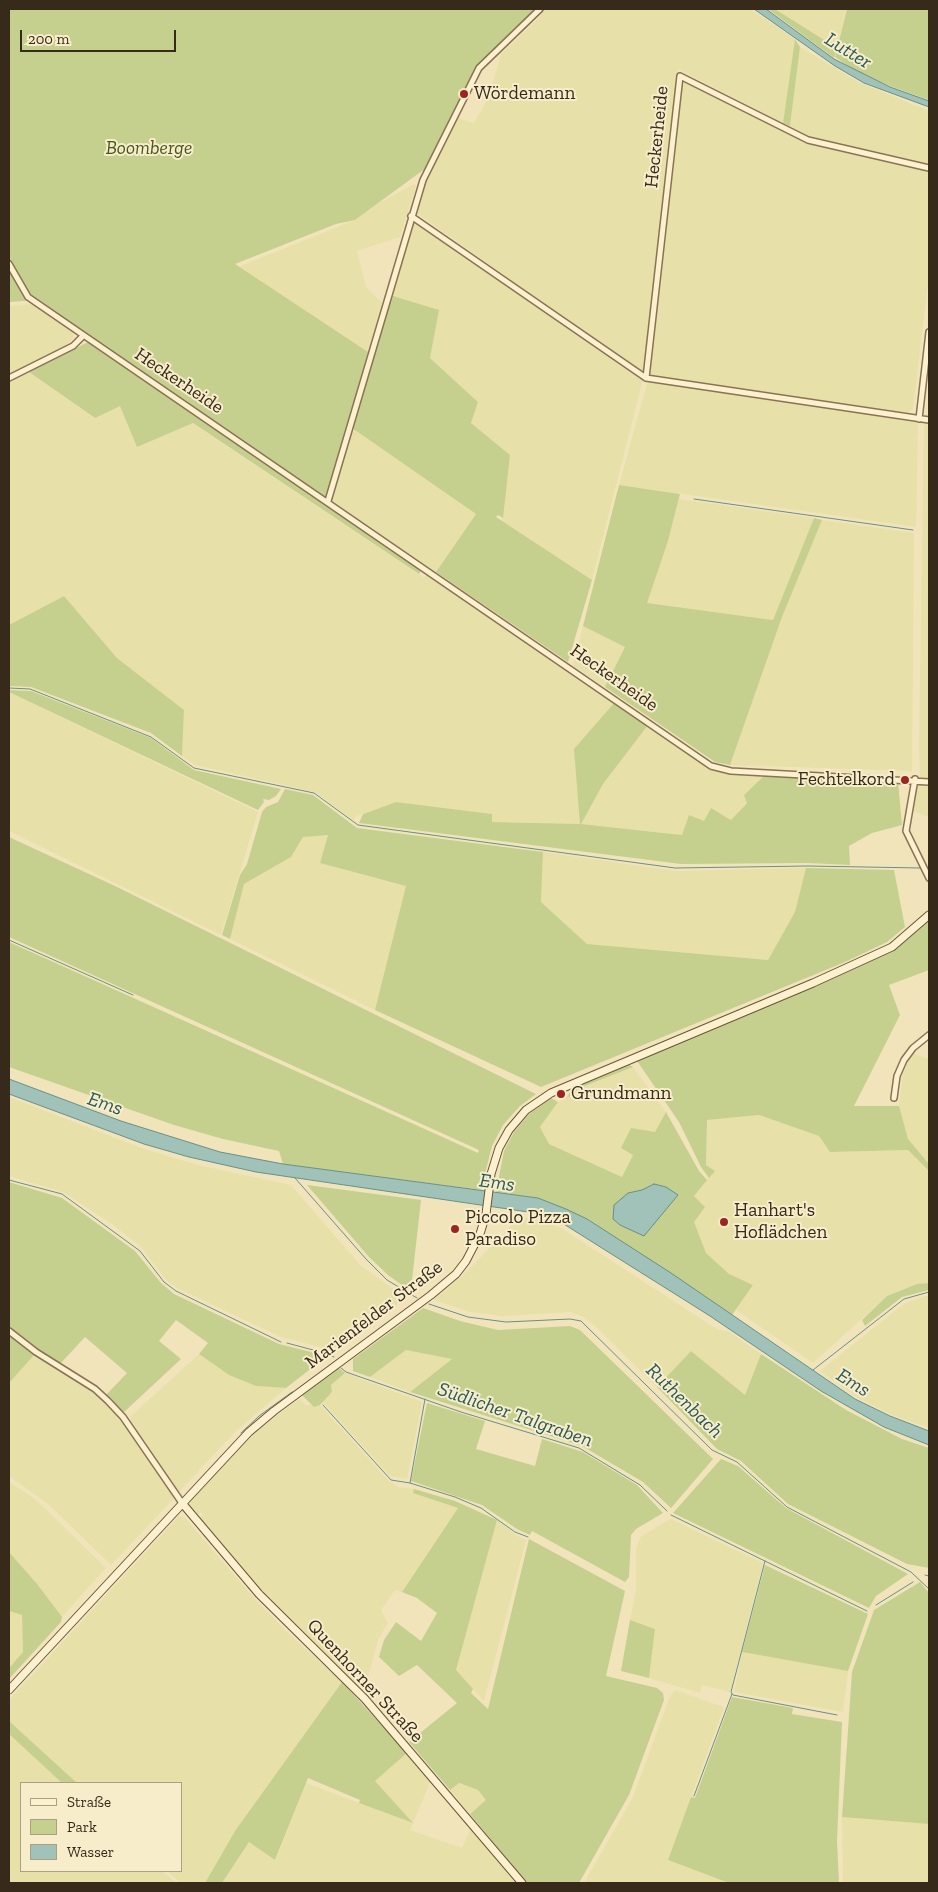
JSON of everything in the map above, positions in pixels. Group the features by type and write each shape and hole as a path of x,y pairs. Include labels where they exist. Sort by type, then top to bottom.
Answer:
{"main road":[{"name":"Marienfelder Straße","path":"9,1690 182,1503 262,1420 456,1274 478,1241 499,1148 509,1130 526,1110 551,1093 813,983 892,947 929,915"},
{"name":"Quenhorner Straße","path":"182,1503 259,1594 365,1699 522,1883"}],"street":[{"path":"328,501 423,180 479,68 540,9"},
{"name":"Heckerheide","path":"646,378 680,76 808,140 929,168"},
{"path":"411,216 646,378 929,420"},
{"path":"9,264 28,297 83,336 73,346 9,378"},
{"path":"919,419 929,332"},
{"name":"Heckerheide","path":"83,336 328,501 712,766 732,772 915,779 929,782"},
{"path":"915,779 906,831 929,878"},
{"path":"894,1098 897,1076 904,1060 913,1048 929,1035"},
{"path":"9,1331 36,1352 96,1389 123,1417 182,1503"}],"shaded area":[{"path":"544,9 750,9 795,39 783,123 678,69 644,369 641,371 415,212 429,173 458,118 474,123 489,97 501,54 539,18"},
{"path":"775,9 846,9 837,48"},
{"path":"800,47 858,82 929,111 929,164 808,136 790,126"},
{"path":"687,81 809,144 929,172 929,275 913,409 908,413 650,375 683,84"},
{"path":"414,184 416,186 400,237 357,251 366,287 382,303 368,352 238,267 355,220 379,203"},
{"path":"414,221 643,379 592,580 502,521 510,455 471,423 478,402 430,358 439,310 390,295 411,223"},
{"path":"33,304 73,330 73,338 66,345 9,374 9,306"},
{"path":"29,372 94,418 120,405 137,446 192,423 424,578 427,573 615,702 581,822 603,784 648,725 711,768 723,772 765,775 744,795 747,802 731,820 711,808 704,821 683,835 581,824 492,822 492,814 396,802 356,816 353,820 315,792 195,765 182,756 184,710 117,658 64,596 9,625 9,382"},
{"path":"651,381 916,422 918,424 916,527 619,485 647,384"},
{"path":"924,424 929,425 929,779 920,777 919,744"},
{"path":"352,428 476,514 436,572 331,500"},
{"path":"679,499 814,518 773,620 646,603 668,541"},
{"path":"822,520 914,533 912,771 730,765 782,617"},
{"path":"583,626 625,647 605,687 573,666"},
{"path":"9,692 258,812 221,935 9,831"},
{"path":"920,783 929,785 929,817 910,810"},
{"path":"328,834 320,863 406,886 375,1010 230,939 244,884 291,857 303,837"},
{"path":"543,852 677,871 806,868 795,912 768,960 587,944 541,902"},
{"path":"912,1053 929,1059 929,1164 908,1139 899,1106 903,1074"},
{"path":"633,1067 666,1112 655,1132 633,1154 622,1177 549,1144 540,1127 558,1102 585,1086"},
{"path":"9,1097 144,1149 198,1165 291,1185 360,1265 406,1298 336,1351 281,1337 177,1288 166,1280 140,1246 112,1224 63,1192 9,1176"},
{"path":"759,1115 819,1136 830,1152 908,1150 929,1171 929,1283 917,1284 887,1296 813,1363 736,1310 753,1285 729,1275 706,1253 693,1222 704,1207 694,1196 714,1171 706,1165 707,1120"},
{"path":"519,1218 534,1218 561,1228 712,1326 719,1330 728,1331 761,1354 745,1395 691,1351 657,1387 595,1326 583,1317 570,1312 502,1316 470,1312 434,1300 464,1274"},
{"path":"929,1296 929,1428 892,1415 856,1397 820,1371 897,1309 906,1303"},
{"path":"406,1350 452,1359 410,1392 370,1377"},
{"path":"35,1354 94,1391 107,1402 121,1419 174,1498 111,1565 48,1504 9,1476 9,1383"},
{"path":"199,1354 229,1375 256,1386 286,1388 235,1432 178,1493 130,1423 131,1416"},
{"path":"345,1373 422,1402 407,1479 390,1476 323,1402 332,1392 331,1385"},
{"path":"299,1399 306,1405 320,1405 389,1481 398,1487 414,1489 414,1493 458,1508 402,1592 395,1590 381,1610 388,1623 378,1640 365,1688 362,1690 262,1594 199,1518 203,1514 201,1512 197,1515 190,1505 190,1501 252,1435"},
{"path":"9,1482 35,1499 106,1568 62,1617 38,1585 9,1552"},
{"path":"179,1516 185,1518 255,1599 287,1632 342,1682 235,1831 205,1883 181,1883 168,1872 182,1872 182,1782 76,1782 9,1721 9,1700"},
{"path":"671,1519 763,1563 730,1692 702,1685 700,1693 649,1678 655,1629 630,1620 636,1589 636,1550 641,1536"},
{"path":"497,1520 516,1535 526,1540 484,1701 455,1670"},
{"path":"9,1611 22,1615 23,1652 9,1668"},
{"path":"742,1652 848,1671 843,1712 734,1692"},
{"path":"675,1690 724,1707 668,1860 729,1883 584,1883 633,1797 670,1696"},
{"path":"9,1734 61,1782 20,1782 20,1872 163,1872 176,1883 9,1883"},
{"path":"407,1753 431,1780 410,1830 462,1848 471,1828 515,1883 222,1883 249,1842 276,1860 306,1783 412,1823 375,1781"},
{"path":"458,1783 478,1790 487,1800 470,1814 450,1790"},
{"path":"842,1817 929,1824 929,1883 843,1883"}],"green space":[{"name":"Boomberge","path":"9,9 539,9 478,66 426,168 355,220 336,224 235,264 368,352 325,502 422,569 419,574 193,423 137,447 120,406 95,418 29,372 94,339 39,300 9,302"},
{"path":"768,9 775,9 837,48 834,58"},
{"path":"847,9 929,9 929,100 856,71 835,57"},
{"path":"795,39 800,47 790,126 783,123"},
{"path":"390,295 439,310 430,358 478,402 471,423 510,455 503,518 498,515 496,517 592,580 568,662 436,572 476,514 352,428"},
{"path":"619,485 680,494 668,541 647,603 773,620 814,518 822,520 782,617 730,765 715,762 605,687 625,647 583,626"},
{"path":"64,596 117,658 184,710 182,756 151,733 31,687 9,686 9,625"},
{"path":"9,690 31,691 151,738 194,770 281,789 276,796 269,800 263,799 264,802 258,810 9,692"},
{"path":"615,702 648,725 603,784 581,824 682,835 689,815 704,821 711,808 731,820 747,803 744,795 765,775 898,782 902,825 872,833 849,846 850,865 808,863 681,864 359,823 363,814 396,802 492,814 492,822 580,824 574,749"},
{"path":"285,789 313,795 357,828 543,852 541,902 587,944 768,960 795,912 806,868 894,870 905,927 887,942 845,962 541,1087 375,1010 406,886 320,863 328,835 303,837 291,857 244,884 230,939 222,935 240,875 247,864 262,812 266,807 278,802"},
{"path":"9,837 115,886 536,1094 520,1106 503,1125 492,1146 481,1190 283,1164 279,1151 223,1139 174,1125 9,1067 9,942 478,1153 479,1150 9,937"},
{"path":"929,920 929,970 889,985 900,1015 854,1106 899,1106 908,1139 929,1164 929,1171 908,1150 830,1152 819,1136 759,1115 707,1120 706,1165 715,1171 709,1178 701,1167 679,1122 637,1061 845,973 894,949"},
{"path":"628,1064 633,1067 585,1086 567,1098 571,1089"},
{"path":"551,1098 558,1102 540,1127 549,1144 622,1177 633,1155 621,1148 631,1128 655,1132 666,1112 699,1171 707,1180 694,1196 705,1207 694,1222 706,1253 729,1274 753,1285 732,1315 587,1219 538,1198 496,1192 504,1151 514,1132 530,1113"},
{"path":"9,1182 62,1198 135,1251 161,1283 174,1294 279,1344 327,1356 286,1388 256,1386 229,1375 199,1354 208,1343 176,1320 159,1341 181,1359 123,1413 106,1395 127,1373 85,1337 60,1364 37,1350 9,1328"},
{"path":"307,1185 421,1200 412,1280 406,1288 388,1275 369,1257"},
{"path":"929,1283 929,1290 902,1297 865,1326 862,1320 887,1296 917,1284"},
{"path":"423,1308 460,1321 498,1330 570,1326 580,1330 713,1459 671,1508 643,1482 582,1446 410,1392 452,1359 406,1350 370,1377 353,1371 353,1359"},
{"path":"9,1335 35,1354 9,1383"},
{"path":"691,1351 745,1395 761,1354 846,1410 902,1439 929,1448 929,1568 907,1564 788,1504 741,1461 717,1449 657,1387"},
{"path":"339,1368 345,1373 331,1385 332,1392 320,1405 314,1407 302,1395"},
{"path":"427,1403 485,1421 476,1449 535,1466 542,1439 583,1452 637,1485 663,1513 636,1529 631,1535 629,1577 625,1582 532,1531 530,1535 517,1529 482,1505 411,1481"},
{"path":"721,1459 738,1466 786,1508 908,1574 876,1596 869,1608 673,1513"},
{"path":"414,1489 455,1501 497,1520 456,1670 473,1689 471,1693 488,1709 529,1539 625,1591 606,1676 657,1688 663,1693 664,1700 629,1795 579,1883 527,1883 470,1814 486,1800 478,1790 459,1783 450,1790 409,1742 457,1703 417,1665 399,1676 379,1657 384,1640 396,1622 421,1641 437,1613 417,1598 402,1592 458,1508 413,1493"},
{"path":"9,1552 38,1585 62,1617 61,1622 9,1679 9,1668 23,1652 22,1615 9,1611"},
{"path":"765,1565 868,1614 848,1671 742,1652"},
{"path":"920,1582 929,1593 929,1824 842,1817 852,1672 874,1610"},
{"path":"630,1620 655,1629 649,1678 621,1671"},
{"path":"342,1682 407,1753 375,1781 413,1823 359,1803 360,1800 308,1778 275,1860 249,1842 222,1883 205,1883 235,1831"},
{"path":"732,1697 793,1708 792,1714 842,1722 837,1841 839,1883 729,1883 668,1860 691,1797 695,1798"},
{"path":"9,1721 76,1782 61,1782 9,1734"}],"water":[{"path":"754,9 766,9 834,59 890,87 929,101 929,107 864,83 835,66"},
{"path":"9,1079 121,1121 220,1152 283,1164 538,1198 566,1209 587,1219 671,1273 855,1399 890,1416 929,1431 929,1445 884,1427 821,1391 710,1316 559,1221 542,1214 256,1172 189,1157 144,1144 9,1094"},
{"path":"654,1184 666,1187 678,1195 644,1236 620,1225 613,1219 614,1205 628,1193 642,1190"}],"waterway":[{"path":"694,499 913,530"},
{"path":"9,688 30,689 151,737 194,768 314,793 358,825 675,868 808,866 921,868"},
{"path":"9,940 133,995"},
{"name":"Ruthenbach","path":"295,1178 366,1259 387,1280 417,1298"},
{"name":"Südlicher Talgraben","path":"9,1180 62,1194 140,1251 164,1282 176,1291 281,1342"},
{"path":"813,1370 904,1299 929,1292"},
{"name":"Ruthenbach","path":"429,1304 468,1317 506,1322 570,1319 581,1321 712,1450 737,1462 787,1507 911,1572 929,1589"},
{"name":"Südlicher Talgraben","path":"287,1343 334,1357"},
{"name":"Südlicher Talgraben","path":"341,1368 346,1372 461,1412 579,1448 640,1485 667,1511"},
{"path":"241,1433 259,1416 292,1392"},
{"path":"425,1399 410,1483 455,1497 481,1508 515,1532 528,1537"},
{"path":"323,1405 391,1480 410,1483"},
{"name":"Südlicher Talgraben","path":"671,1515 867,1611"},
{"path":"765,1561 731,1692 733,1695 837,1715"},
{"name":"Südlicher Talgraben","path":"925,1575 929,1576"},
{"name":"Südlicher Talgraben","path":"876,1605 913,1582"},
{"path":"694,1796 732,1694"},
{"path":"503,1865 517,1883"}],"place":[{"name":"Wördemann","path":"464,94"},
{"name":"Fechtelkord","path":"905,780"},
{"name":"Grundmann","path":"561,1094"},
{"name":"Hanhart's Hoflädchen","path":"724,1222"},
{"name":"Piccolo Pizza Paradiso","path":"455,1229"}],"water label":[{"name":"Lutter","path":"848,51"},
{"name":"Ems","path":"105,1104"},
{"name":"Ems","path":"497,1183"},
{"name":"Ems","path":"853,1383"}]}
